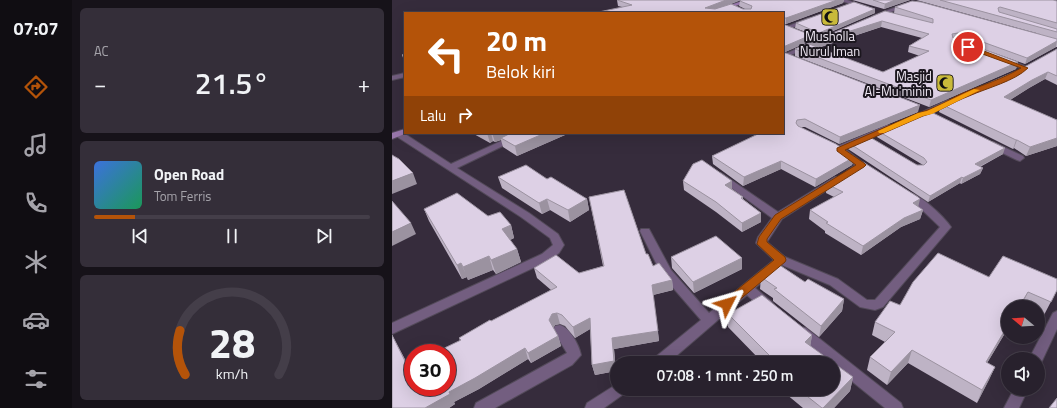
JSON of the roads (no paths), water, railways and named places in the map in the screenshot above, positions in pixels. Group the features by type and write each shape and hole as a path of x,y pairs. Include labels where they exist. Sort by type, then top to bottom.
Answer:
{"main road":[{"path":"713,12 749,0"}],"street":[{"path":"842,0 892,15"},
{"path":"840,8 854,3"},
{"path":"872,18 911,3"},
{"path":"731,6 742,11"},
{"path":"784,28 813,18"},
{"path":"784,28 818,41"},
{"path":"787,57 825,38"},
{"path":"997,57 1022,70 1033,64"},
{"path":"392,78 404,75"},
{"path":"874,172 836,148 870,139 904,122 933,114 958,98"},
{"path":"914,107 933,114"},
{"path":"392,329 546,257 555,250 559,244 554,236 525,215 399,134"},
{"path":"450,168 524,134"},
{"path":"985,141 1020,158"},
{"path":"861,165 778,217 762,239 762,244 781,260 834,282 864,304 879,304 946,227 921,203 898,187"},
{"path":"713,170 778,217"},
{"path":"644,231 666,272 708,320"},
{"path":"666,356 781,260"},
{"path":"746,288 777,313"},
{"path":"1039,352 1057,316"},
{"path":"790,323 896,408"},
{"path":"481,408 566,361 574,355 573,349 560,330"},
{"path":"592,408 610,396"},
{"path":"1011,408 1017,396"}],"place":[{"name":"Musholla Nurul Iman","path":"830,17"},
{"name":"Masjid Al-Mu'minin","path":"945,83"}]}
